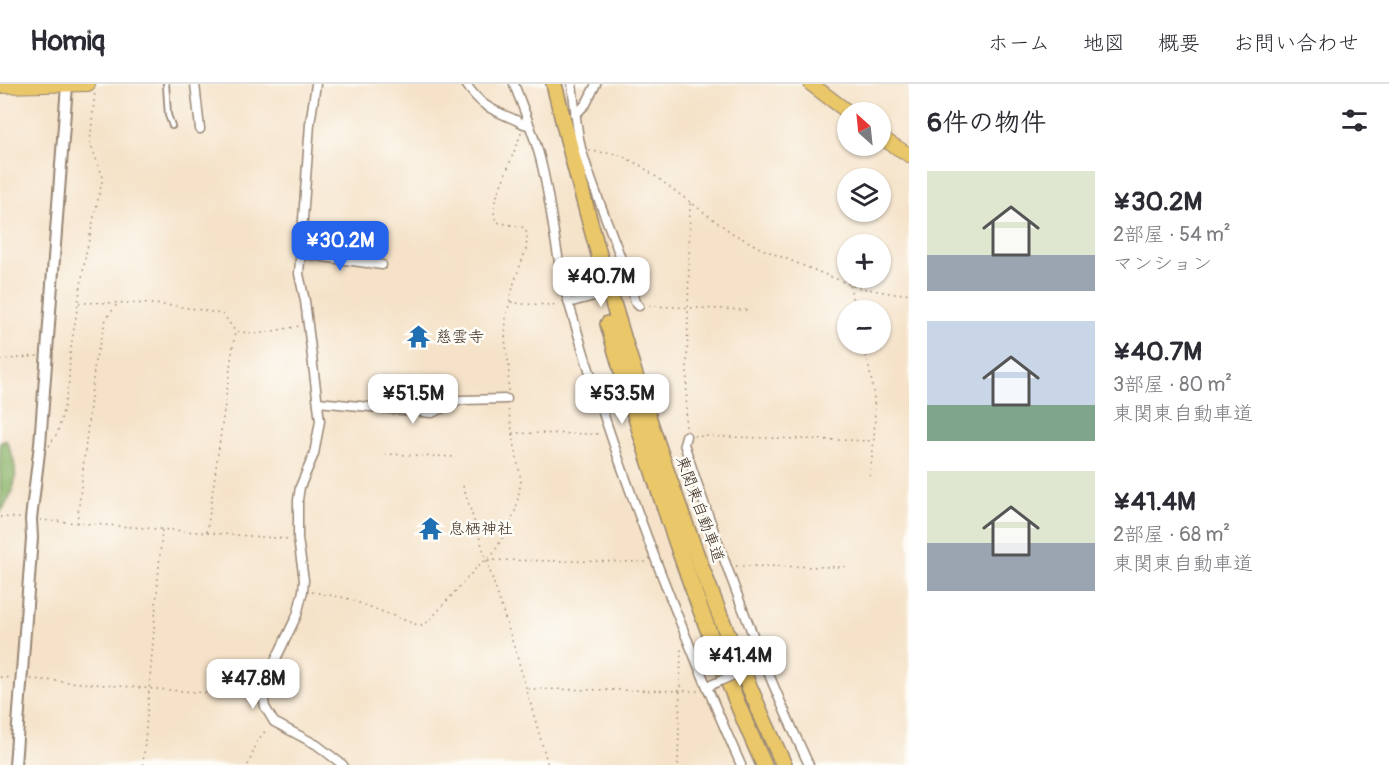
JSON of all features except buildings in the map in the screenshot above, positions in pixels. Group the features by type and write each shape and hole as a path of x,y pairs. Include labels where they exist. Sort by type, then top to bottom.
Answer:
{"highway":[{"name":"東関東自動車道","path":"552,84 565,158 601,301 654,476 717,650 764,765"},
{"name":"東関東自動車道","path":"552,84 610,297 663,461 710,589 784,765"}],"main road":[{"path":"811,84 837,104"},
{"path":"0,86 92,87"},
{"path":"891,144 909,155"}],"street":[{"path":"195,84 200,129"},
{"path":"316,84 310,124 299,274 309,324 320,420 317,439 300,487 298,500 298,540 304,580 303,591 297,615 261,688 265,707 274,722 317,745 343,765"},
{"path":"466,84 478,101 485,106 526,124"},
{"path":"514,84 542,166 570,303 610,431 655,559 741,765"},
{"path":"572,84 582,152 627,287 639,306"},
{"path":"575,115 586,105 596,84"},
{"path":"15,765 32,538 31,519 38,457 67,85"},
{"path":"301,254 382,265"},
{"path":"570,303 627,287"},
{"path":"318,402 432,413 461,400 507,399"},
{"path":"686,436 684,444 761,664 809,765"},
{"path":"708,686 761,664"}],"lane":[{"path":"166,84 168,115 172,126"}],"path":[{"path":"38,457 52,443 58,432 64,407 86,253 103,177 90,143 92,87"},
{"path":"303,591 346,598 422,625 435,615 502,542 516,509 521,481 507,399 509,366 505,329 510,302 526,249 527,233 522,227 496,222 494,212 495,201 526,124"},
{"path":"582,152 603,151 627,158 648,170 690,203 745,241 837,280"},
{"path":"690,203 686,436 875,441"},
{"path":"861,288 895,294 909,293"},
{"path":"510,302 558,305 570,303"},
{"path":"78,303 141,303 210,311 224,315 235,331 207,533"},
{"path":"76,524 95,361 106,319 118,303"},
{"path":"639,306 747,310"},
{"path":"235,331 256,334 309,324"},
{"path":"866,354 874,385 876,417 869,479"},
{"path":"0,360 46,356"},
{"path":"511,433 601,434 610,431"},
{"path":"385,454 456,457"},
{"path":"463,486 527,689 548,765"},
{"path":"0,517 298,540"},
{"path":"143,765 162,530"},
{"path":"487,560 643,563 655,559"},
{"path":"726,566 849,567"},
{"path":"678,765 680,649 687,640"},
{"path":"0,677 207,693 240,679 261,688"},
{"path":"527,689 680,690 698,693 708,686"},
{"path":"249,765 258,740 274,722"}],"green space":[{"path":"6,440 14,460 15,478 11,495 0,513 0,443"}],"place":[{"name":"慈雲寺","path":"418,337"},
{"name":"息栖神社","path":"431,529"}]}
